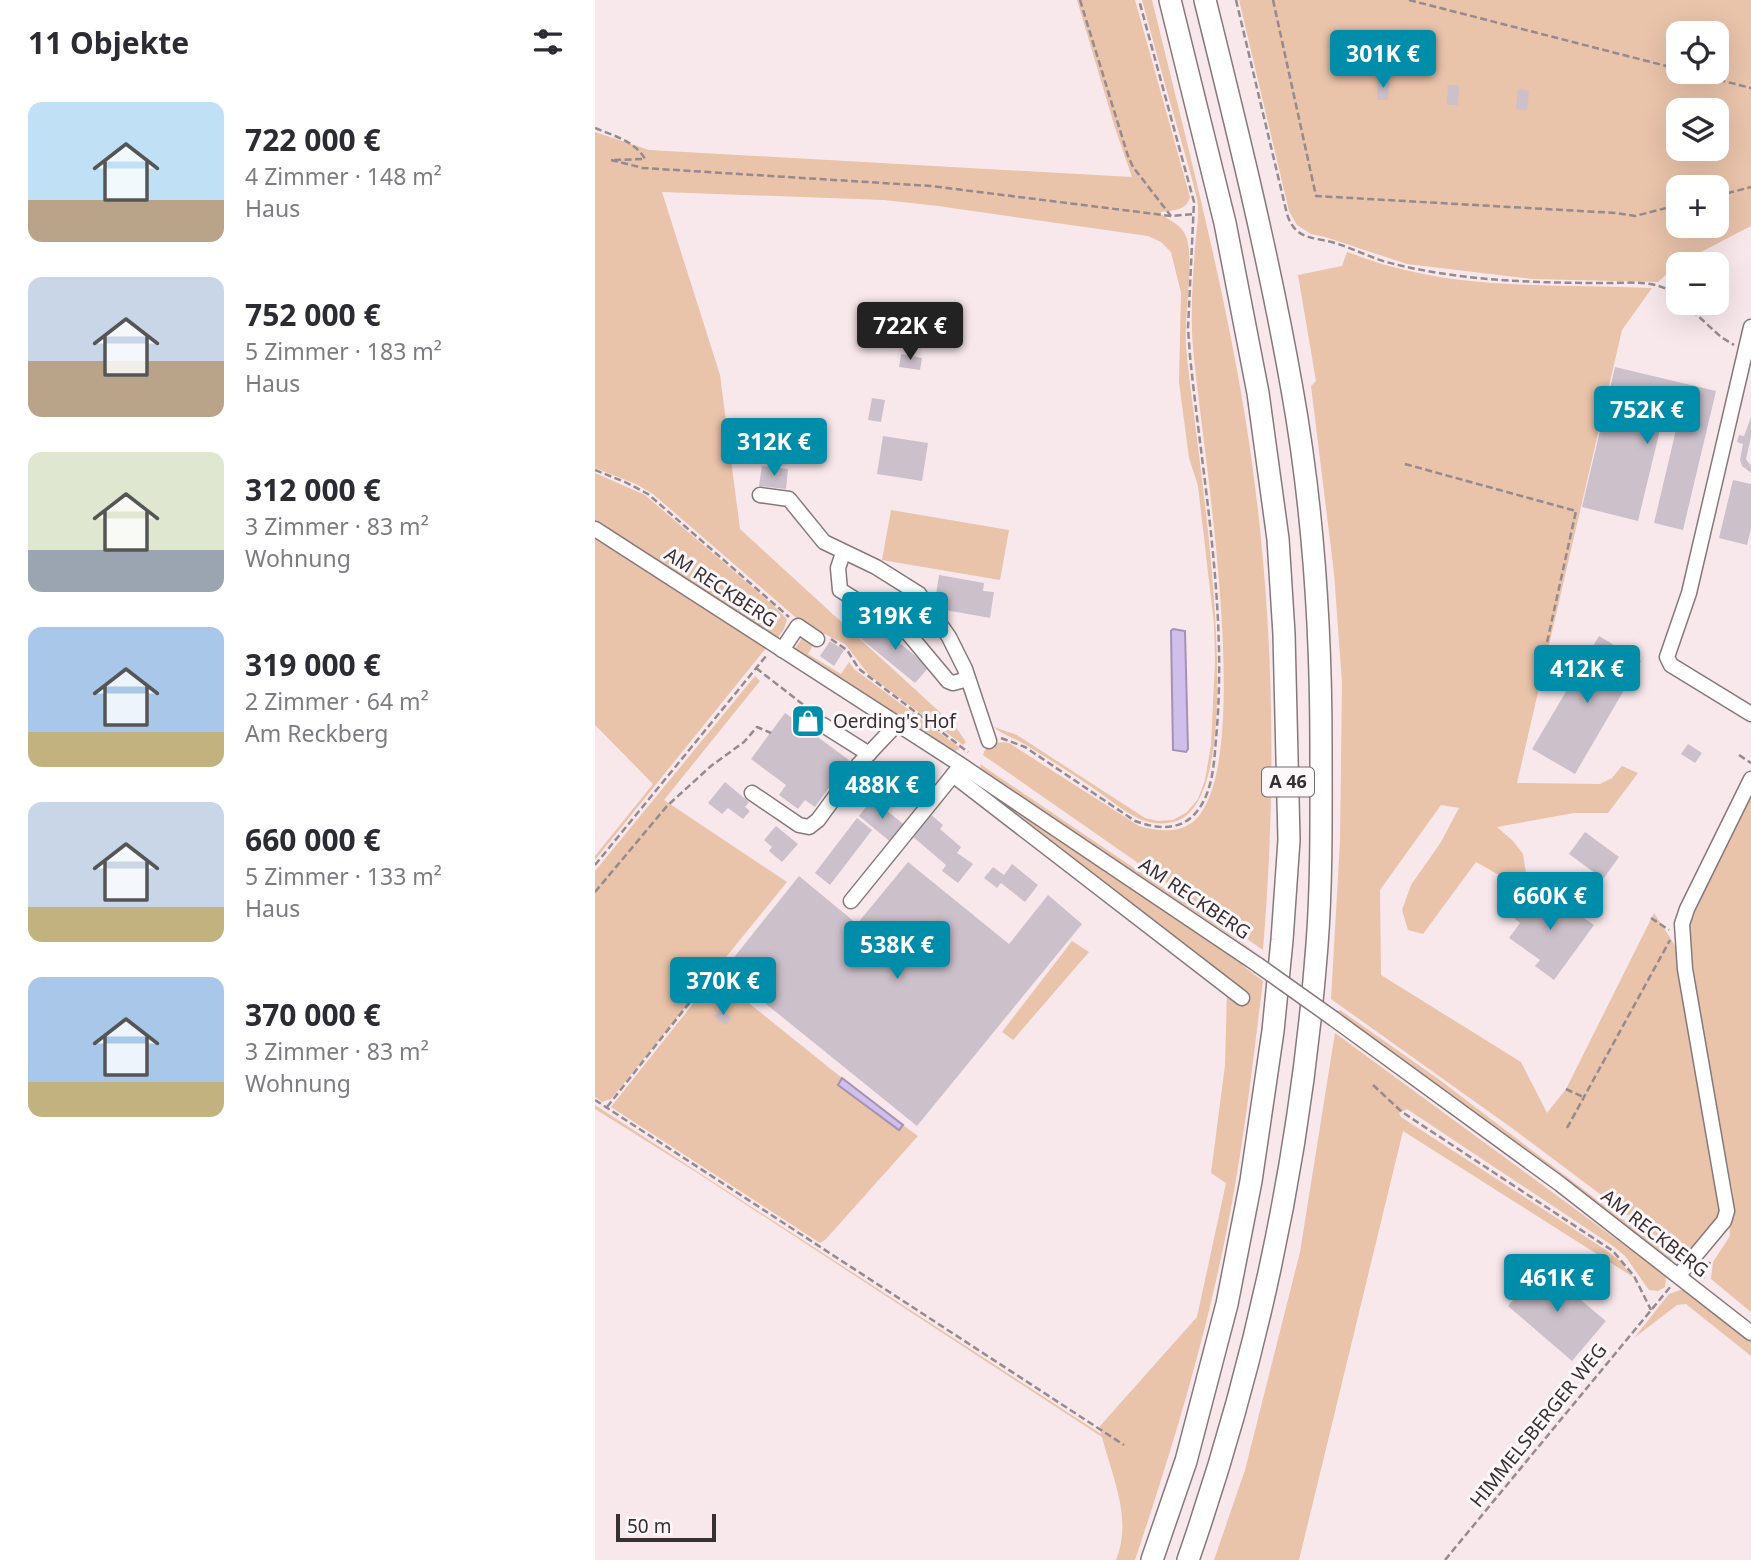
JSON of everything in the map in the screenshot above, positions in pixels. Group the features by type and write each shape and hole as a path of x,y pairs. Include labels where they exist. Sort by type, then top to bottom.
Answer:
{"highway":[{"name":"A 46","path":"1152,1560 1186,1461 1227,1304 1251,1181 1273,1031 1289,840 1285,634 1279,539 1260,406 1225,223 1170,0"},
{"name":"A 46","path":"1188,1560 1217,1478 1259,1321 1286,1188 1301,1090 1317,947 1321,841 1321,691 1318,637 1311,533 1293,391 1258,214 1205,0"}],"street":[{"path":"1751,327 1689,593 1667,657 1671,664 1751,713"},
{"path":"760,495 789,499 824,541 876,567 919,594 949,637 968,679 989,741"},
{"name":"AM RECKBERG","path":"595,529 962,765 1258,964 1560,1184 1751,1332"},
{"path":"843,552 838,568 839,590 907,632 948,681 953,683 968,679"},
{"path":"778,647 798,626 825,639"},
{"path":"752,793 799,825 809,827 818,820 859,764 897,724"},
{"path":"823,725 869,754"},
{"path":"851,901 962,765 1242,998"},
{"path":"1679,1275 1724,1221 1727,1211 1685,969 1682,923 1751,779"}],"path":[{"path":"1080,0 1133,167 1171,216"},
{"path":"825,639 847,650 859,669 962,765 989,741 1007,739 1024,747 1135,821 1151,826 1174,826 1183,822 1197,812 1208,791 1215,759 1221,678 1217,592 1188,328 1193,197 1139,0"},
{"path":"1236,0 1287,214 1298,233 1330,241 1390,264 1421,270 1523,281 1642,283 1666,288"},
{"path":"1273,0 1316,196 1635,216 1666,208"},
{"path":"1409,0 1666,66"},
{"path":"1729,82 1751,88"},
{"path":"595,128 630,143 640,150 645,159 611,160 643,168 931,186 1171,216 1193,214"},
{"path":"1729,193 1751,187"},
{"path":"1697,315 1721,337 1746,348"},
{"path":"1405,464 1576,511 1544,656"},
{"path":"595,470 648,494 788,615"},
{"path":"595,865 756,668 778,647"},
{"path":"756,668 809,709"},
{"path":"595,892 669,803 711,766 744,742 757,727 771,733"},
{"path":"1739,755 1751,763"},
{"path":"1567,1128 1674,932 1651,918"},
{"path":"607,1108 705,984"},
{"path":"1373,1085 1402,1112 1619,1256 1634,1276 1651,1310"},
{"path":"1566,1089 1585,1098"},
{"path":"595,1100 1124,1445"},
{"name":"HIMMELSBERGER WEG","path":"1445,1560 1679,1275"}],"shaded area":[{"path":"1077,0 1135,0 1190,197 1186,205 1161,214 1183,230 1189,250 1186,345 1214,599 1217,675 1214,742 1199,797 1211,745 1214,624 1198,486 1189,458 1179,382 1181,293 1171,252 1161,242 1148,236 884,200 662,192 720,375 740,529 955,726 966,742 963,745 869,675 845,644 802,623 653,494 636,484 595,468 595,132 649,150 1132,177"},
{"path":"1142,0 1152,0 1199,190 1230,333 1250,452 1266,594 1270,665 1271,808 1263,950 983,755 993,744 1009,743 1139,826 1153,829 1174,830 1194,821 1213,788 1222,735 1224,669 1213,521 1192,335 1198,205"},
{"path":"1239,0 1751,0 1751,226 1729,237 1729,175 1666,175 1666,238 1728,238 1701,252 1666,252 1666,275 1658,282 1532,279 1407,264 1311,234 1297,225 1289,211"},
{"path":"1347,252 1425,274 1489,283 1652,288 1622,330 1517,783 1600,784 1612,778 1622,766 1638,773 1608,813 1574,813 1497,827 1523,854 1529,892 1476,862 1423,934 1408,930 1402,910 1411,885 1441,842 1459,808 1441,805 1380,890 1381,975 1521,1062 1547,1113 1566,1089 1654,913 1678,950 1722,1208 1718,1221 1689,1257 1684,1257 1516,1131 1331,999 1340,842 1342,683 1334,573 1311,386 1316,381 1298,275 1342,266"},
{"path":"595,473 645,495 773,605 787,619 777,639 595,521"},
{"path":"891,510 1009,530 1000,580 882,560"},
{"path":"595,537 766,648 595,860 595,856 653,784 595,725"},
{"path":"1173,629 1185,631 1186,752 1173,750"},
{"path":"804,635 814,643 808,654 841,674 849,662 854,669 960,748 953,753 794,650"},
{"path":"755,676 760,681 664,800 787,882 611,1099 602,1102 595,1097 595,871"},
{"path":"994,727 1017,735 1145,818 1173,820 1185,813 1179,820 1170,823 1142,820"},
{"path":"980,764 1190,906 1261,956 981,770"},
{"path":"969,779 1244,963 1243,966 1263,981 1238,1170 1214,1289 1178,1426 1135,1560 1116,1560 1121,1544 1122,1513 1102,1437 595,1109 595,1105 1101,1434 1100,1426 1197,1317 1226,1183 1211,1173 1225,1065 1227,991"},
{"path":"1751,786 1751,1312 1711,1279 1713,1262 1730,1236 1733,1195 1699,1016 1688,921"},
{"path":"1072,941 1089,952 1013,1040 1002,1032"},
{"path":"715,976 842,1078 838,1085 899,1129 903,1125 918,1136 820,1243 611,1107"},
{"path":"1340,1010 1437,1078 1676,1260 1668,1259 1337,1012"},
{"path":"1335,1033 1661,1272 1666,1278 1665,1287 1658,1291 1649,1290 1625,1256 1613,1246 1407,1109 1399,1113 1401,1117 1606,1250 1619,1260 1633,1277 1403,1131 1299,1560 1214,1560 1245,1470 1300,1252"},
{"path":"842,1078 903,1125 899,1130 838,1085"},
{"path":"1683,1289 1689,1291 1751,1342 1751,1356 1686,1304 1677,1305 1634,1338 1669,1294"}],"building":[{"path":"1378,80 1389,81 1388,100 1377,100"},
{"path":"1448,85 1459,85 1458,105 1447,105"},
{"path":"1518,89 1529,91 1527,110 1516,109"},
{"path":"901,354 922,358 920,370 899,367"},
{"path":"1615,367 1716,391 1683,530 1654,523 1680,413 1665,409 1638,521 1582,507"},
{"path":"872,398 885,400 881,422 868,420"},
{"path":"1751,417 1751,437 1746,459 1751,466 1751,473 1742,466 1740,460 1743,444 1737,442 1739,435 1744,436"},
{"path":"883,436 928,443 922,481 877,474"},
{"path":"762,466 788,469 786,489 759,486"},
{"path":"1733,480 1751,484 1751,529 1747,545 1719,538"},
{"path":"939,575 984,583 983,591 994,592 990,618 934,608"},
{"path":"874,622 929,667 915,683 860,638"},
{"path":"1599,636 1641,661 1575,774 1532,749"},
{"path":"830,641 844,650 834,666 820,656"},
{"path":"803,709 819,721 811,732 849,760 815,807 805,800 798,809 779,795 786,785 751,759 785,713 795,720"},
{"path":"1688,744 1702,753 1695,763 1681,754"},
{"path":"725,782 749,802 745,807 750,811 743,819 728,808 722,814 708,803"},
{"path":"872,799 906,826 892,843 859,816"},
{"path":"930,814 943,825 940,829 961,847 957,853 973,864 958,883 942,871 946,865 912,836"},
{"path":"857,818 872,830 830,885 815,873"},
{"path":"776,826 798,844 782,862 769,851 772,847 764,840"},
{"path":"1585,832 1619,857 1603,879 1569,854"},
{"path":"908,862 1009,944 1048,895 1082,924 917,1126 724,970 799,876 857,924"},
{"path":"1012,864 1038,885 1025,902 1001,883 997,888 984,878 993,867 1004,875"},
{"path":"1544,890 1594,925 1554,980 1535,966 1540,960 1509,938 1520,923 1514,918 1527,899 1534,904"},
{"path":"720,1009 731,1018 726,1025 714,1016"},
{"path":"1541,1267 1606,1321 1572,1361 1508,1306"}],"place":[{"name":"Oerding's Hof","path":"808,721"}]}
